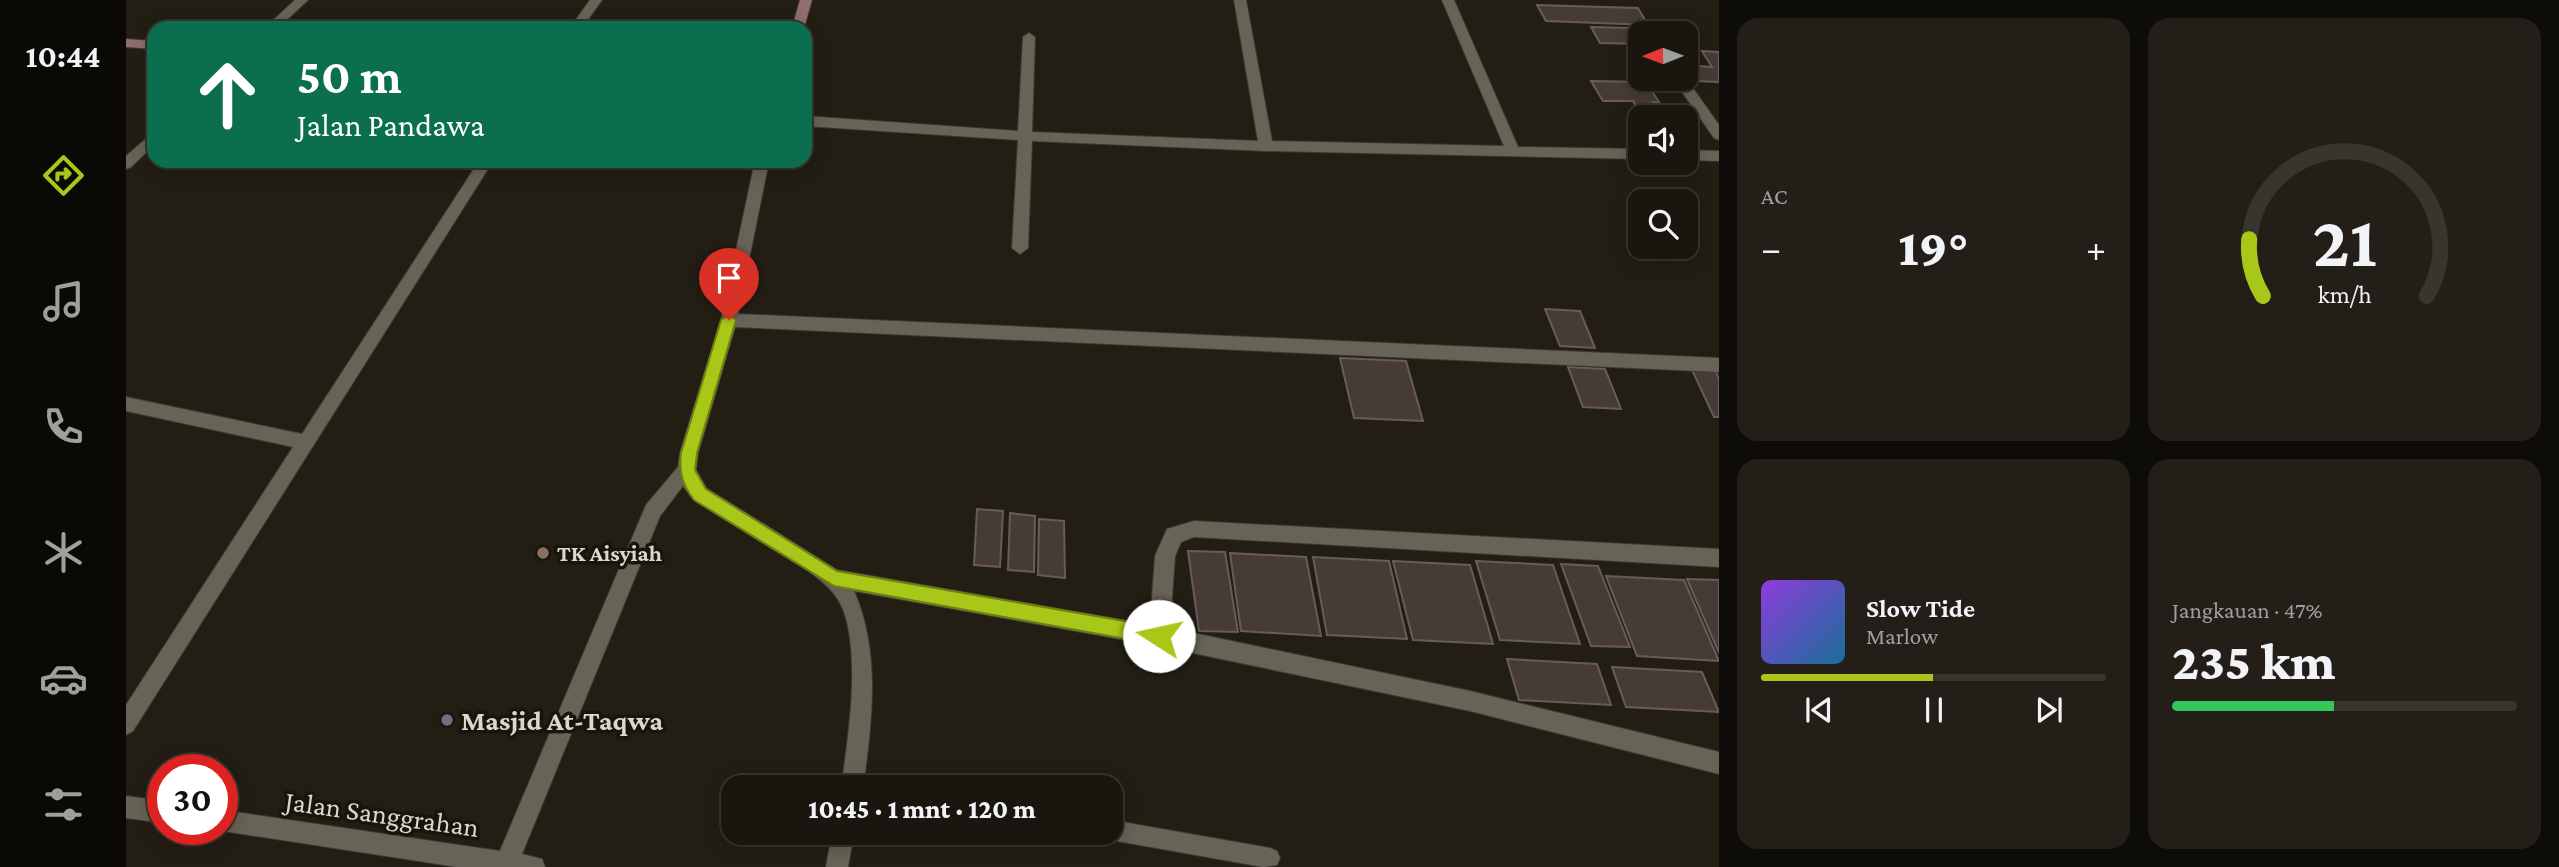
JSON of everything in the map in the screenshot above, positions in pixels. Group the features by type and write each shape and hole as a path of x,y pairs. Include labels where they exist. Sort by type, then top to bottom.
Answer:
{"main road":[{"path":"800,21 806,0"},
{"path":"126,43 147,45"}],"street":[{"path":"279,21 302,0"},
{"path":"581,21 596,0"},
{"path":"1240,0 1266,146"},
{"path":"1448,0 1513,152"},
{"path":"1020,248 1029,37"},
{"path":"1688,91 1719,135"},
{"path":"812,121 1024,136 1266,146 1628,154"},
{"path":"126,164 147,144"},
{"path":"1698,155 1719,156"},
{"path":"126,724 482,168"},
{"path":"761,168 729,320 704,394 687,470 691,483 700,494 834,578 1159,636 1470,701 1719,763"},
{"path":"729,320 1719,365"},
{"path":"126,404 306,442"},
{"path":"507,862 653,511 666,492 687,470"},
{"path":"1159,636 1165,556 1174,535 1194,529 1719,558"},
{"path":"834,578 855,612 860,647 861,711 853,775"},
{"path":"126,807 147,810"},
{"name":"Jalan Sanggrahan","path":"238,823 534,867"},
{"path":"838,867 842,845"}],"lane":[{"path":"1123,832 1270,858"}],"building":[{"path":"1537,5 1638,8 1646,21 1628,21 1628,24 1546,21"},
{"path":"1591,27 1628,28 1628,44 1600,43"},
{"path":"1702,51 1719,52 1719,82 1698,81 1698,66 1712,67"},
{"path":"1591,81 1628,82 1628,91 1652,91 1659,102 1653,102 1655,105 1635,105 1633,101 1603,101"},
{"path":"1545,309 1580,311 1595,348 1560,346"},
{"path":"1340,358 1406,361 1423,421 1354,418"},
{"path":"1568,367 1605,369 1621,409 1583,407"},
{"path":"1692,370 1716,372 1719,379 1719,417 1714,417"},
{"path":"977,509 1003,511 1000,567 974,565"},
{"path":"1010,513 1035,516 1034,572 1008,570"},
{"path":"1039,519 1064,521 1065,578 1038,575"},
{"path":"1188,551 1225,552 1238,632 1199,631"},
{"path":"1230,553 1306,557 1321,636 1241,631"},
{"path":"1313,557 1389,561 1407,639 1327,635"},
{"path":"1393,561 1470,565 1493,644 1413,640"},
{"path":"1476,561 1553,565 1580,644 1500,640"},
{"path":"1561,564 1598,566 1630,647 1591,646"},
{"path":"1606,576 1684,580 1719,661 1637,656"},
{"path":"1687,579 1719,580 1719,653"},
{"path":"1507,659 1597,664 1611,705 1519,700"},
{"path":"1612,667 1702,672 1719,712 1626,707"}],"place":[{"name":"TK Aisyiah","path":"543,553"},
{"name":"Masjid At-Taqwa","path":"447,720"}],"route":[{"path":"729,320 704,394 689,453 687,470 691,483 700,494 834,578 1159,636"}]}
